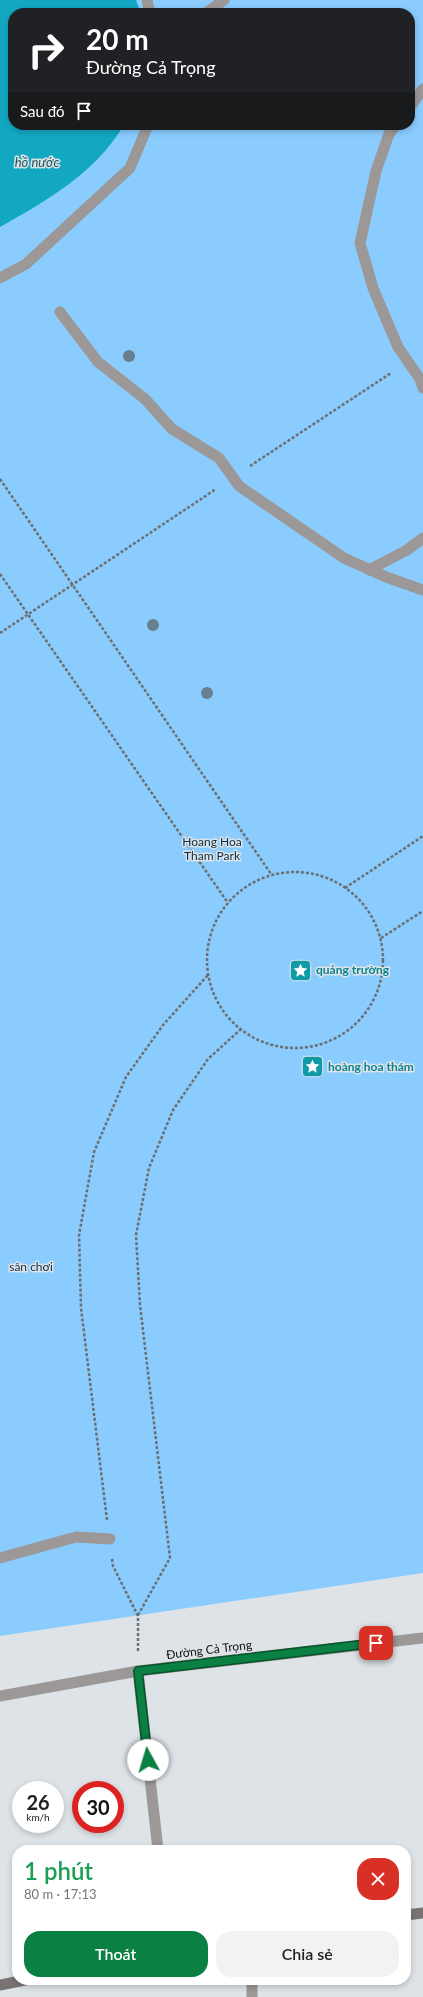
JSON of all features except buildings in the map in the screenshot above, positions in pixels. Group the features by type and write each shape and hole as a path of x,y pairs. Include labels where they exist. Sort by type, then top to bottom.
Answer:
{"main road":[{"path":"411,1914 423,1913"},
{"path":"0,1985 12,1983"}],"street":[{"path":"213,8 224,0"},
{"path":"415,100 423,89"},
{"path":"0,278 26,264 130,168 146,130"},
{"path":"392,130 389,134 376,171 360,243 373,288 398,347 420,379 423,388"},
{"path":"60,312 98,362 145,399 172,429 220,458 239,486 344,558 369,570 423,590"},
{"path":"369,570 407,550 423,538"},
{"path":"0,1558 76,1538 110,1539"},
{"name":"Đường Cả Trọng","path":"0,1696 138,1671 423,1638"},
{"path":"138,1671 157,1845"},
{"path":"252,1985 252,1997"}],"path":[{"path":"0,633 408,362"},
{"path":"0,479 271,874"},
{"path":"0,574 228,903"},
{"path":"345,888 423,836"},
{"path":"299,871 327,877 345,888 352,891 370,912 381,938 384,966 377,994 362,1018 341,1036 312,1047 282,1048 253,1038 240,1030 228,1019 212,994 206,964 209,934 223,906 246,886 271,874 299,871"},
{"path":"381,938 423,911"},
{"path":"138,1671 138,1616 113,1566 81,1308 79,1235 94,1152 126,1076 163,1025 208,975"},
{"path":"138,1616 170,1558 140,1304 136,1235 149,1168 173,1110 208,1059 240,1030"}],"green space":[{"name":"Hoang Hoa Tham Park","path":"0,0 423,0 423,1573 0,1636"}],"water":[{"name":"hồ nước","path":"0,0 136,0 139,8 8,8 8,130 120,130 99,157 69,184 53,196 0,227"}],"place":[{"name":"quảng trường","path":"301,970"},
{"name":"hoàng hoa thám","path":"312,1067"}],"route":[{"path":"148,1760 138,1671 376,1643"}],"park label":[{"name":"sân chơi","path":"31,1267"}]}
